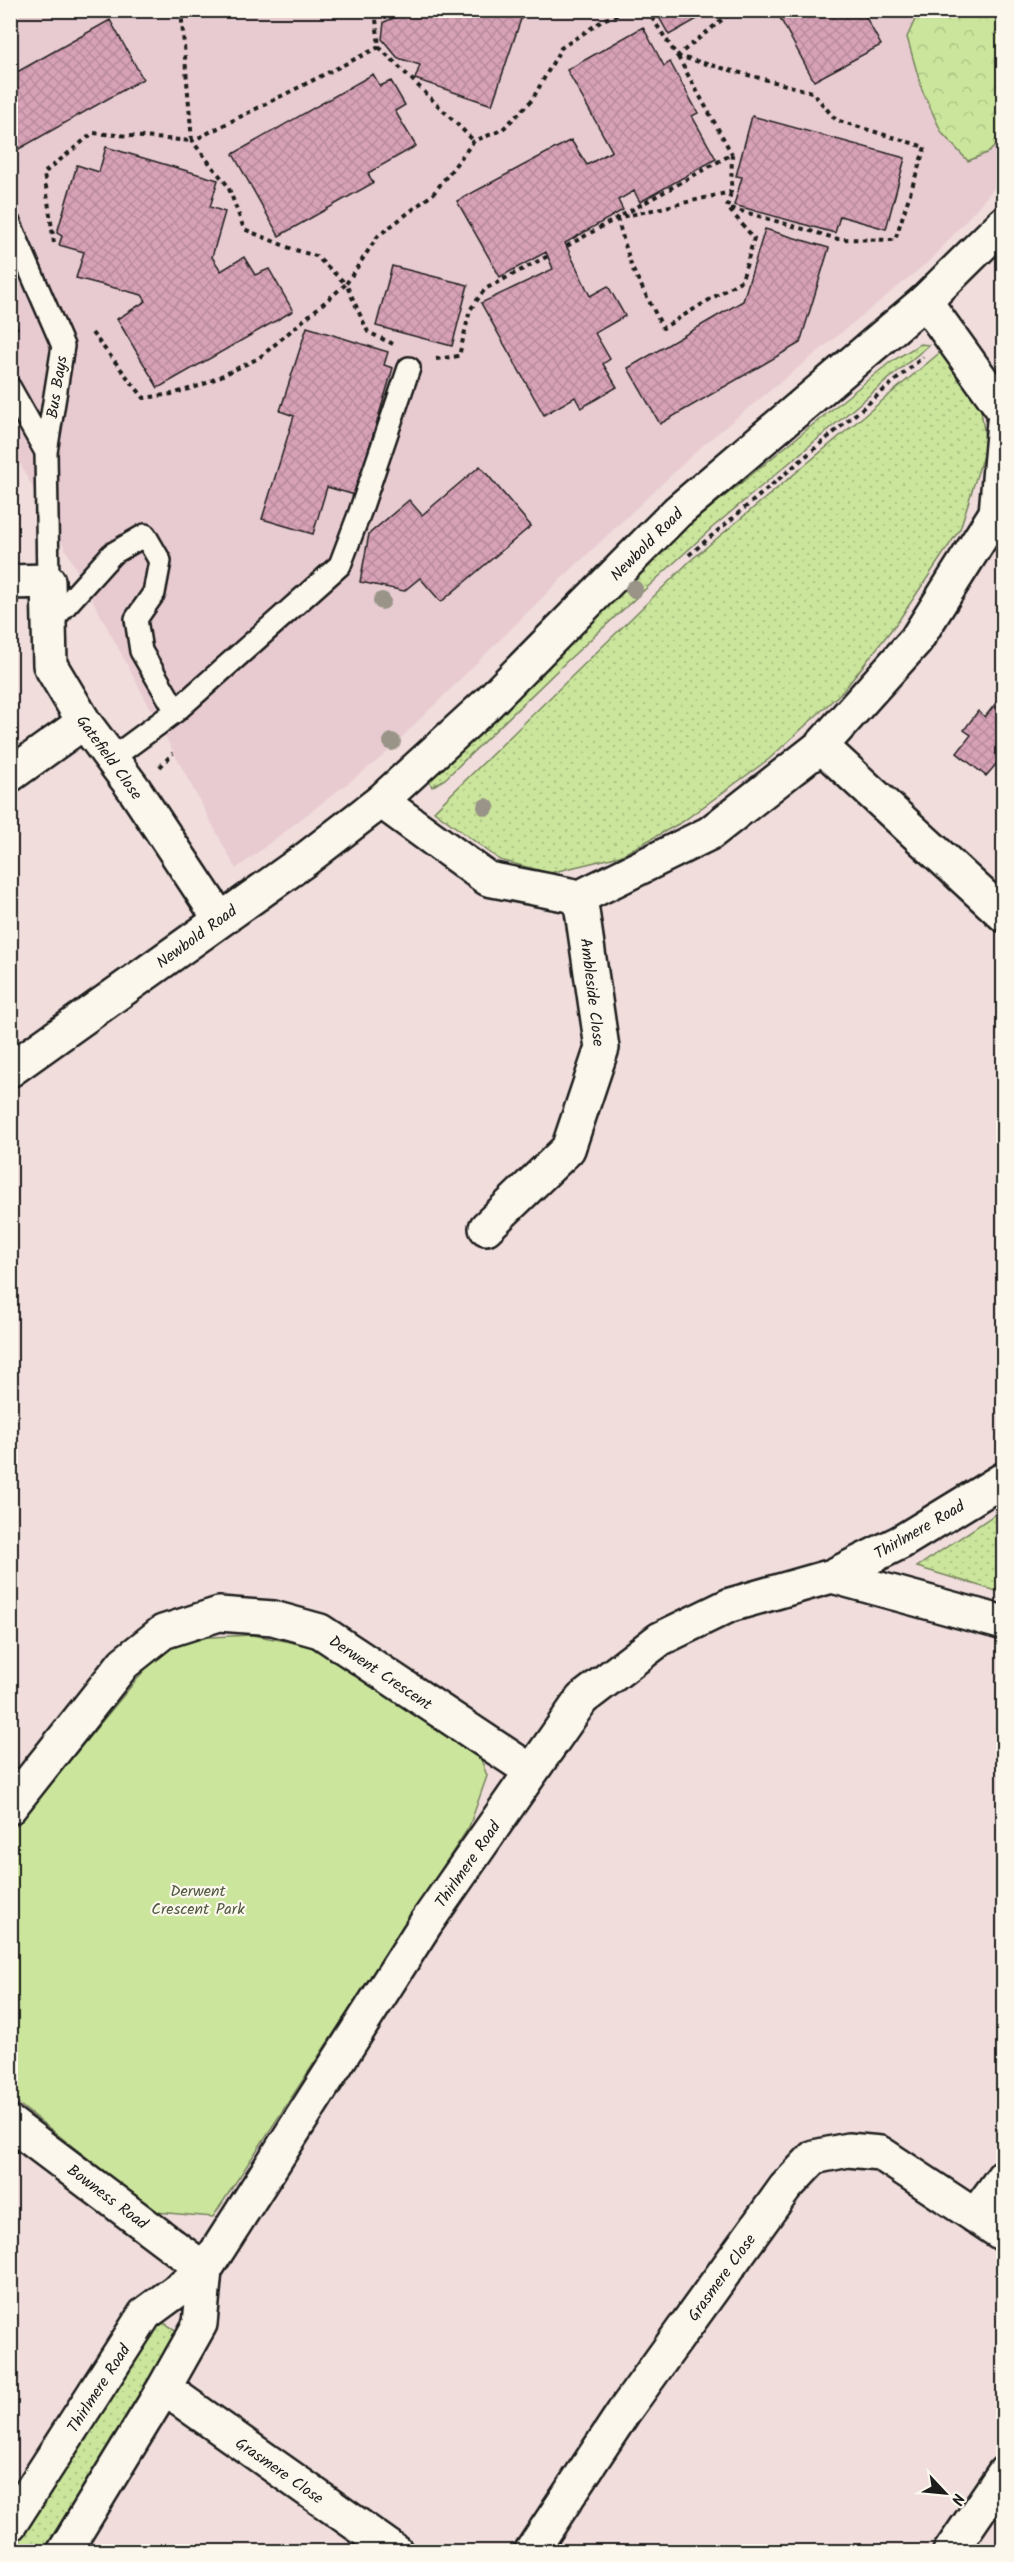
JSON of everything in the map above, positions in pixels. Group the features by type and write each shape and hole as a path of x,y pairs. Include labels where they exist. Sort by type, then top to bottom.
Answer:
{"street":[{"name":"Newbold Road","path":"10,1070 306,859 381,801 487,704 676,512 925,302 1004,223"},
{"path":"925,302 1004,411"},
{"path":"381,801 488,879 580,897 710,833 821,746 916,640 996,513 1004,423"},
{"path":"10,582 48,581"},
{"name":"Gatefield Close","path":"48,581 50,665 84,722 220,919"},
{"path":"10,775 84,722"},
{"path":"821,746 1004,915"},
{"name":"Ambleside Close","path":"486,1228 567,1149 602,1048 580,897"},
{"name":"Thirlmere Road","path":"10,2524 145,2314 205,2270 426,1923 582,1699 660,1639 730,1605 832,1576 901,1542 1004,1479"},
{"path":"832,1576 1004,1623"},
{"name":"Derwent Crescent","path":"10,1807 124,1664 163,1632 219,1614 273,1618 320,1631 531,1771"},
{"name":"Bowness Road","path":"10,2123 205,2270"},
{"name":"Grasmere Close","path":"531,2552 623,2413 778,2197 814,2157 848,2150 880,2153 1004,2235"},
{"path":"975,2216 1004,2176"},
{"name":"Thirlmere Road","path":"64,2552 164,2388 200,2324 205,2270"},
{"name":"Grasmere Close","path":"164,2388 396,2552"},
{"path":"950,2552 1004,2473"}],"lane":[{"name":"Bus Bays","path":"10,224 63,346 46,452 48,581"},
{"path":"111,759 176,711 340,565 417,364"},
{"name":"Bus Bays","path":"10,388 46,452"},
{"path":"49,624 112,554 145,535 160,561 154,593 136,619 141,651 176,711"}],"path":[{"path":"88,329 144,399 202,385 259,358 346,284 316,256 292,249 244,229 228,186 192,141 181,10"},
{"path":"375,10 379,47 474,141"},
{"path":"648,10 677,56 732,154 731,192 727,207"},
{"path":"677,56 734,10"},
{"path":"54,250 44,173 93,133 192,141 379,47"},
{"path":"677,56 812,92 836,120 925,147 895,240 838,239 727,207"},
{"path":"567,246 732,154"},
{"path":"617,218 731,192"},
{"path":"617,218 632,268 663,328 741,280 754,238 727,207"},
{"path":"417,364 459,356 470,310 485,289 548,256"},
{"path":"10,323 13,330 46,305"},
{"path":"685,558 901,378 948,334"}],"shaded area":[{"path":"10,11 1003,11 1003,178 933,258 702,446 559,581 382,757 236,869 11,447"}],"green space":[{"path":"919,11 1003,11 1003,138 989,152 968,161 942,133 922,90 907,37"},
{"path":"920,344 929,345 713,527 566,662 445,779 432,787 429,780 434,769 683,530 889,363"},
{"path":"943,350 980,402 986,446 960,529 899,620 844,690 769,759 682,822 620,856 550,873 500,860 434,811 691,560"},
{"path":"1003,1509 1003,1593 917,1567"},
{"name":"Derwent Crescent Park","path":"252,1635 308,1645 478,1751 487,1776 469,1827 213,2217 156,2212 11,2098 10,1833 170,1639"},
{"path":"154,2317 179,2332 45,2551 11,2551"}],"building":[{"path":"413,10 524,10 492,105 415,79 420,65 398,58 382,39 384,22"},
{"path":"655,10 713,10 669,35"},
{"path":"789,10 862,10 881,45 814,81 779,16"},
{"path":"110,20 143,79 10,154 10,76"},
{"path":"643,27 664,66 670,62 698,113 692,116 716,159 640,202 634,191 618,200 623,210 565,243 590,296 608,286 625,316 595,333 610,359 603,364 617,387 581,408 575,397 544,415 481,303 553,269 546,252 500,277 457,201 571,140 587,165 612,151 567,70"},
{"path":"373,74 380,86 391,81 405,105 395,111 416,146 368,173 373,183 279,236 233,154"},
{"path":"752,116 905,158 886,229 840,216 835,233 734,205 742,177 736,176"},
{"path":"106,147 218,180 210,207 225,212 212,257 221,271 244,257 255,275 269,269 293,311 158,388 117,319 146,301 142,295 76,278 84,252 59,245 62,236 57,233 77,165 99,172"},
{"path":"765,229 829,248 800,343 660,424 628,368 743,301"},
{"path":"392,266 468,285 452,346 376,326"},
{"path":"307,327 388,352 384,365 393,368 355,495 327,487 313,534 262,519 294,416 280,411"},
{"path":"480,466 531,526 441,602 420,578 404,591 360,582 369,534 409,500 422,515"},
{"path":"1003,694 1004,755 986,776 957,753 971,735 964,730 978,711 985,717"}]}
